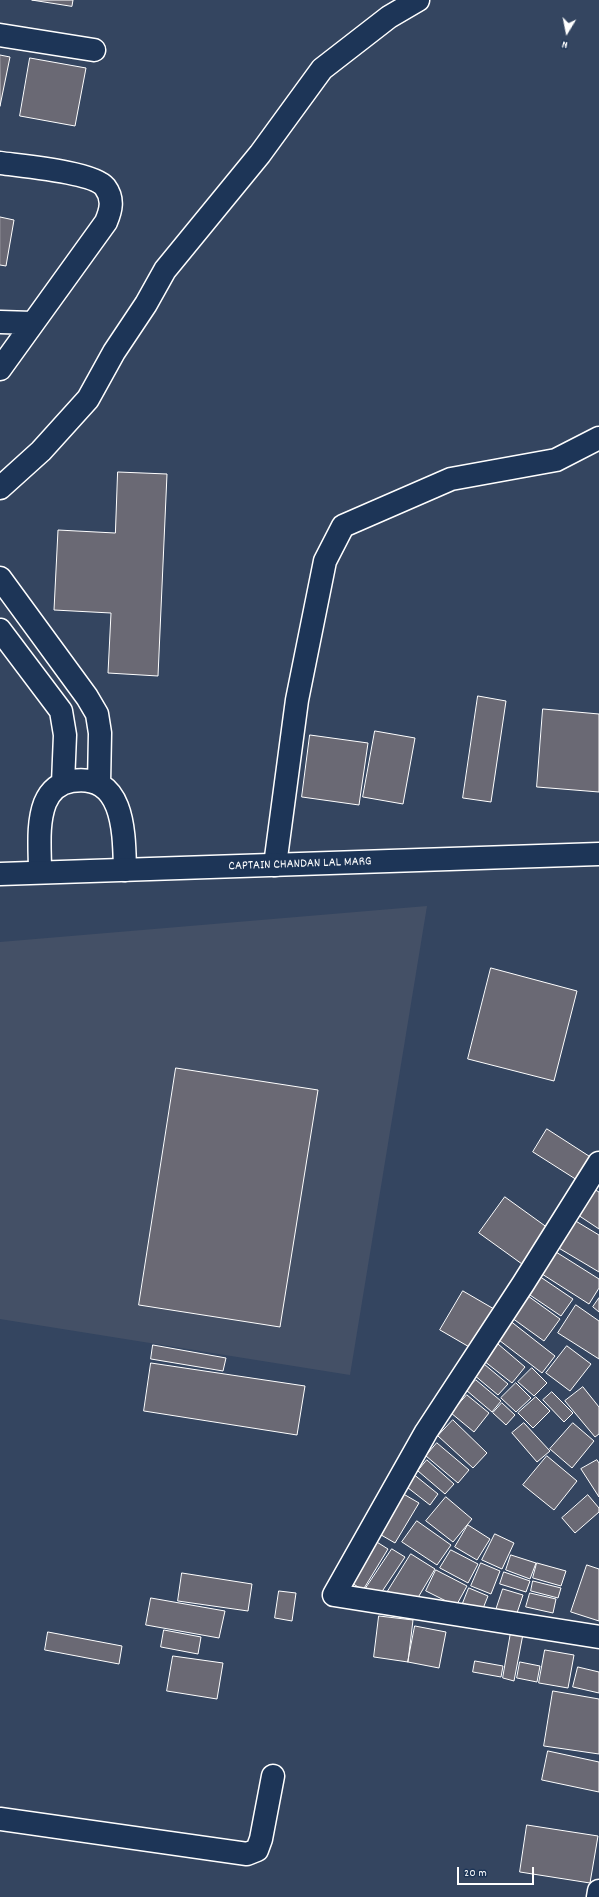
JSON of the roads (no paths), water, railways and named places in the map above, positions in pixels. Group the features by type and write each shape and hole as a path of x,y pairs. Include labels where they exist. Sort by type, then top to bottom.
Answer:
{"street":[{"path":"0,488 41,452 88,399 114,352 146,304 165,270 260,154 322,69 390,17 418,0"},
{"path":"0,35 94,50"},
{"path":"0,163 82,176 96,180 104,186 110,196 112,208 106,222 0,369"},
{"path":"0,322 33,323"},
{"path":"275,865 297,700 325,561 343,526 451,479 556,460 599,438"},
{"path":"0,578 88,697 97,714 100,733 99,784"},
{"path":"0,630 61,711 65,735 64,782"},
{"path":"40,872 40,821 45,802 52,790 64,782 81,780 99,784 109,792 119,809 124,832 126,870"},
{"name":"CAPTAIN CHANDAN LAL MARG","path":"0,874 599,854"},
{"path":"599,1163 523,1284 426,1432 334,1594 599,1637"},
{"path":"0,1819 247,1854 257,1850 262,1839 273,1776"},
{"path":"598,1897 599,1891"}]}
